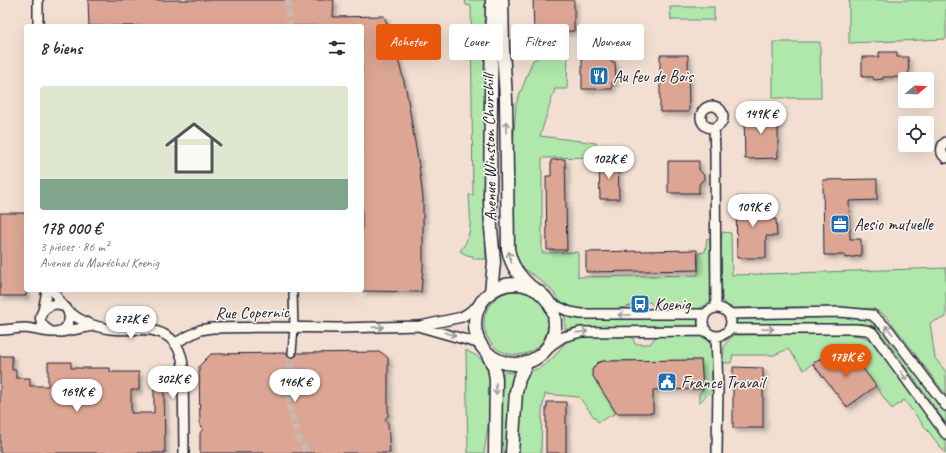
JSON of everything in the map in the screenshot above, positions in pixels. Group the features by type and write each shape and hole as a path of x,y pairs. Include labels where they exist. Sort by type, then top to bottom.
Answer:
{"main road":[{"name":"Avenue Winston Churchill","path":"491,292 494,262 490,199 492,0"},
{"name":"Avenue Winston Churchill","path":"502,0 506,99 508,249 513,267 532,288"},
{"path":"484,348 496,358 516,364 527,362 538,356 547,348 553,337 555,325 553,313 548,302 541,294 532,288 519,284 500,287 491,292 481,304 476,317 476,327 484,348 494,367 496,379 495,453"},
{"path":"512,453 516,392 519,379 527,362"}],"street":[{"path":"38,0 38,24"},
{"path":"714,128 716,308"},
{"path":"946,142 941,149 942,155 946,158"},
{"path":"47,292 42,313 42,323 54,332 63,330 67,326 70,316 53,292"},
{"path":"292,352 294,327 293,293"},
{"path":"547,348 564,337 581,332 706,331 716,336 721,336 729,329 731,321 729,314 721,308 708,311 705,314 581,314 570,312 548,302"},
{"path":"23,328 35,321 46,307 54,304 65,308 93,326 111,330 151,329 162,333 175,343 181,352 183,365 184,453"},
{"path":"420,326 462,317 481,304"},
{"path":"729,314 840,312 872,315 880,320 892,334 946,406"},
{"path":"705,314 703,323 706,331"},
{"path":"0,330 23,328 54,332 93,326"},
{"path":"420,326 484,348"},
{"name":"Rue Copernic","path":"175,343 194,332 206,328 340,328 420,326"},
{"path":"729,329 855,329 872,332 946,434"},
{"path":"716,336 718,387 716,453"}],"green space":[{"path":"465,0 487,0 487,24 471,24 471,6 466,5"},
{"path":"849,0 946,0 946,39 849,43"},
{"path":"670,7 714,7 714,20 671,20"},
{"path":"773,42 820,42 821,98 773,98"},
{"path":"472,60 486,60 486,259 473,259 473,256 467,255 460,251 469,232 469,195 473,195"},
{"path":"533,60 568,60 567,89 555,89 540,136 596,143 596,157 542,158 542,253 578,252 578,277 698,275 699,253 705,252 707,238 710,239 711,300 698,309 657,310 650,302 633,302 631,306 616,309 580,310 563,304 549,288 522,267 514,249 513,146 516,104"},
{"path":"722,232 731,233 732,275 946,268 946,317 930,323 935,358 946,372 946,395 886,316 874,309 795,307 734,308 726,305 722,300"},
{"path":"516,291 528,293 539,300 546,311 548,323 546,335 539,346 528,353 516,355 504,353 493,346 486,335 484,323 486,311 493,300 504,293"},
{"path":"565,316 580,319 698,319 697,326 579,327 565,330"},
{"path":"859,317 870,319 878,323 946,412 946,423 884,337 873,327 864,324 736,325 737,319"},
{"path":"845,334 870,339 946,440 946,453 904,400 892,409 855,358 837,358 837,355 830,355 829,358 819,359 804,370 788,349 774,355 733,355 731,363 723,363 724,347 735,335"},
{"path":"578,336 632,336 635,344 650,344 656,336 699,336 708,340 712,347 712,390 699,403 699,394 703,389 701,360 603,361 597,363 592,370 593,376 616,413 598,422 579,397 545,394 542,411 541,453 518,453 522,389 525,380 529,373 549,362 566,342"},
{"path":"466,350 480,358 486,366 489,377 490,404 484,453 468,453"},
{"path":"504,372 515,374 509,392 506,453 501,453 503,374"}],"building":[{"path":"88,0 334,0 333,17 384,16 387,24 376,24 376,60 398,60 406,89 419,166 423,198 423,267 421,292 364,291 364,24 89,24"},
{"path":"533,0 574,0 574,31 569,31 569,24 534,24"},
{"path":"879,52 897,52 897,57 908,57 909,72 898,72 898,77 883,77 883,79 874,80 873,77 862,77 862,57 879,57"},
{"path":"660,55 688,55 689,112 660,112"},
{"name":"Au feu de Bois","path":"582,60 611,60 611,62 615,62 616,82 612,82 612,89 582,89"},
{"path":"778,111 778,158 745,159 744,112"},
{"path":"565,159 567,250 547,250 546,176 551,176 551,160"},
{"path":"599,161 614,161 618,163 619,199 600,199"},
{"path":"668,161 699,161 699,170 704,175 704,179 699,184 699,193 668,193"},
{"path":"877,179 877,200 849,201 850,239 861,239 861,256 845,258 845,255 824,255 823,180"},
{"path":"736,197 765,197 765,219 776,219 777,236 766,236 766,258 737,258"},
{"path":"0,213 24,213 24,292 26,292 26,296 0,296"},
{"path":"697,250 698,270 586,272 586,252"},
{"path":"381,352 388,358 388,416 385,419 388,423 390,453 200,453 200,433 203,429 200,426 199,366 211,354 287,353 289,357 292,358 296,356 297,353"},
{"path":"0,356 12,356 12,370 16,370 16,378 30,378 30,386 48,386 48,362 71,362 71,368 110,368 110,372 139,372 139,390 131,390 131,413 154,413 154,388 164,388 165,453 0,453"},
{"path":"855,358 876,386 847,407 813,364 819,359"},
{"name":"France Travail","path":"701,360 703,389 653,390 653,413 616,413 593,376 592,370 597,363 603,361"},
{"path":"733,367 763,368 763,428 733,428"},
{"path":"547,402 566,402 566,453 546,453"}],"tunnel":[{"path":"288,0 289,24"},
{"path":"292,353 289,406 298,437 307,453"}],"place":[{"name":"Au feu de Bois","path":"599,76"},
{"name":"Aesio mutuelle","path":"840,224"},
{"name":"Koenig","path":"640,304"},
{"name":"France Travail","path":"667,382"}]}
